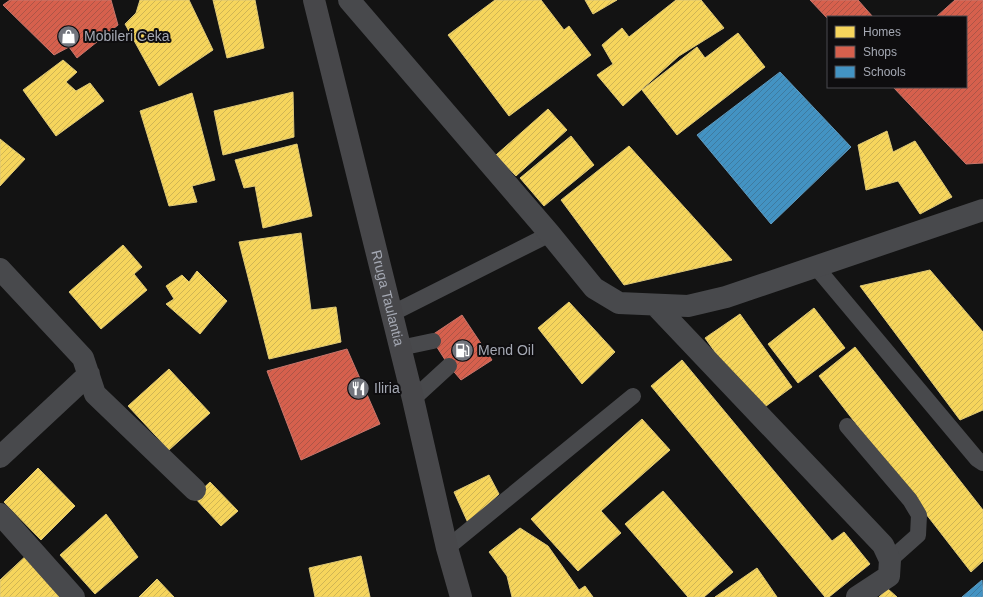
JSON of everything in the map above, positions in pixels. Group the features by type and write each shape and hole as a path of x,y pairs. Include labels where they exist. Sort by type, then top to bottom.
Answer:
{"street":[{"name":"Rruga Taulantia","path":"314,0 400,348 447,548 461,597"},
{"path":"349,0 550,234 594,288 619,303 656,306 688,306 726,297 983,210"},
{"path":"0,269 83,358 95,394 195,490"},
{"path":"656,306 882,545 890,560 889,576 857,597"},
{"path":"0,457 89,374"},
{"path":"0,514 74,597"}],"lane":[{"path":"391,314 550,234"},
{"path":"816,267 977,460 983,463"},
{"path":"400,348 433,341"},
{"path":"412,399 449,366"},
{"path":"447,548 633,396"},
{"path":"847,426 910,500 919,515 918,535 890,560"}],"building: Homes":[{"path":"140,0 189,0 213,50 159,86 125,24 136,13"},
{"path":"213,0 255,0 264,48 227,58"},
{"path":"495,0 541,0 564,30 569,26 591,55 509,116 448,35"},
{"path":"585,0 617,0 593,14"},
{"path":"676,0 701,0 724,28 679,56 623,106 597,75 613,64 602,45 622,28 629,37"},
{"path":"738,33 765,67 677,135 642,90 697,47 705,58"},
{"path":"63,60 77,72 66,82 76,91 90,83 104,101 56,136 23,90"},
{"path":"293,92 294,137 223,155 214,111"},
{"path":"192,93 215,180 192,186 197,202 169,206 140,111"},
{"path":"548,109 567,130 516,176 496,155"},
{"path":"887,131 893,152 915,141 952,197 920,214 898,181 866,190 858,145"},
{"path":"571,136 594,165 544,206 520,178"},
{"path":"0,139 25,159 0,186"},
{"path":"297,144 312,216 263,228 255,186 244,188 235,160"},
{"path":"629,146 732,260 624,285 561,200"},
{"path":"301,233 311,310 336,307 341,342 269,359 239,242"},
{"path":"123,245 142,267 134,274 147,290 101,329 69,292"},
{"path":"930,270 983,332 983,410 960,420 860,286"},
{"path":"197,271 227,301 200,334 166,304 174,299 166,286 182,275 189,282"},
{"path":"569,302 615,352 582,384 538,328"},
{"path":"814,308 845,348 798,383 768,344"},
{"path":"740,314 792,387 758,412 705,338"},
{"path":"855,347 983,510 983,561 971,572 819,376"},
{"path":"682,360 832,541 844,532 870,564 829,597 825,597 651,386"},
{"path":"169,369 210,413 169,450 128,406"},
{"path":"642,419 670,450 601,511 621,533 578,571 531,519"},
{"path":"38,468 75,506 41,540 4,502"},
{"path":"489,475 499,494 468,523 454,492"},
{"path":"210,482 238,511 221,526 194,497"},
{"path":"663,491 733,572 704,597 688,597 625,524"},
{"path":"106,514 138,557 95,594 60,555"},
{"path":"520,528 548,546 579,590 585,586 593,597 512,597 507,576 489,552"},
{"path":"29,553 67,597 0,597 0,580"},
{"path":"361,556 370,597 315,597 309,568"},
{"path":"757,568 777,597 715,597"},
{"path":"157,579 174,597 139,597"},
{"path":"888,589 897,597 879,597"}],"building: Shops":[{"name":"Mobileri Ceka","path":"10,0 111,0 118,25 77,58 69,47 54,55 3,5"},
{"path":"810,0 858,0 872,16 827,16 827,18"},
{"path":"955,0 983,0 983,163 966,164 894,88 967,88 967,16 937,16"},
{"name":"Mend Oil","path":"462,315 492,360 461,380 449,366 433,341 432,335"},
{"path":"347,349 380,424 301,460 267,371"}],"building: Schools":[{"path":"780,72 851,147 771,224 697,135"},
{"path":"982,580 983,597 962,597"}],"place":[{"name":"Mobileri Ceka","path":"69,36"},
{"name":"Mend Oil","path":"463,350"},
{"name":"Iliria","path":"358,388"}]}
